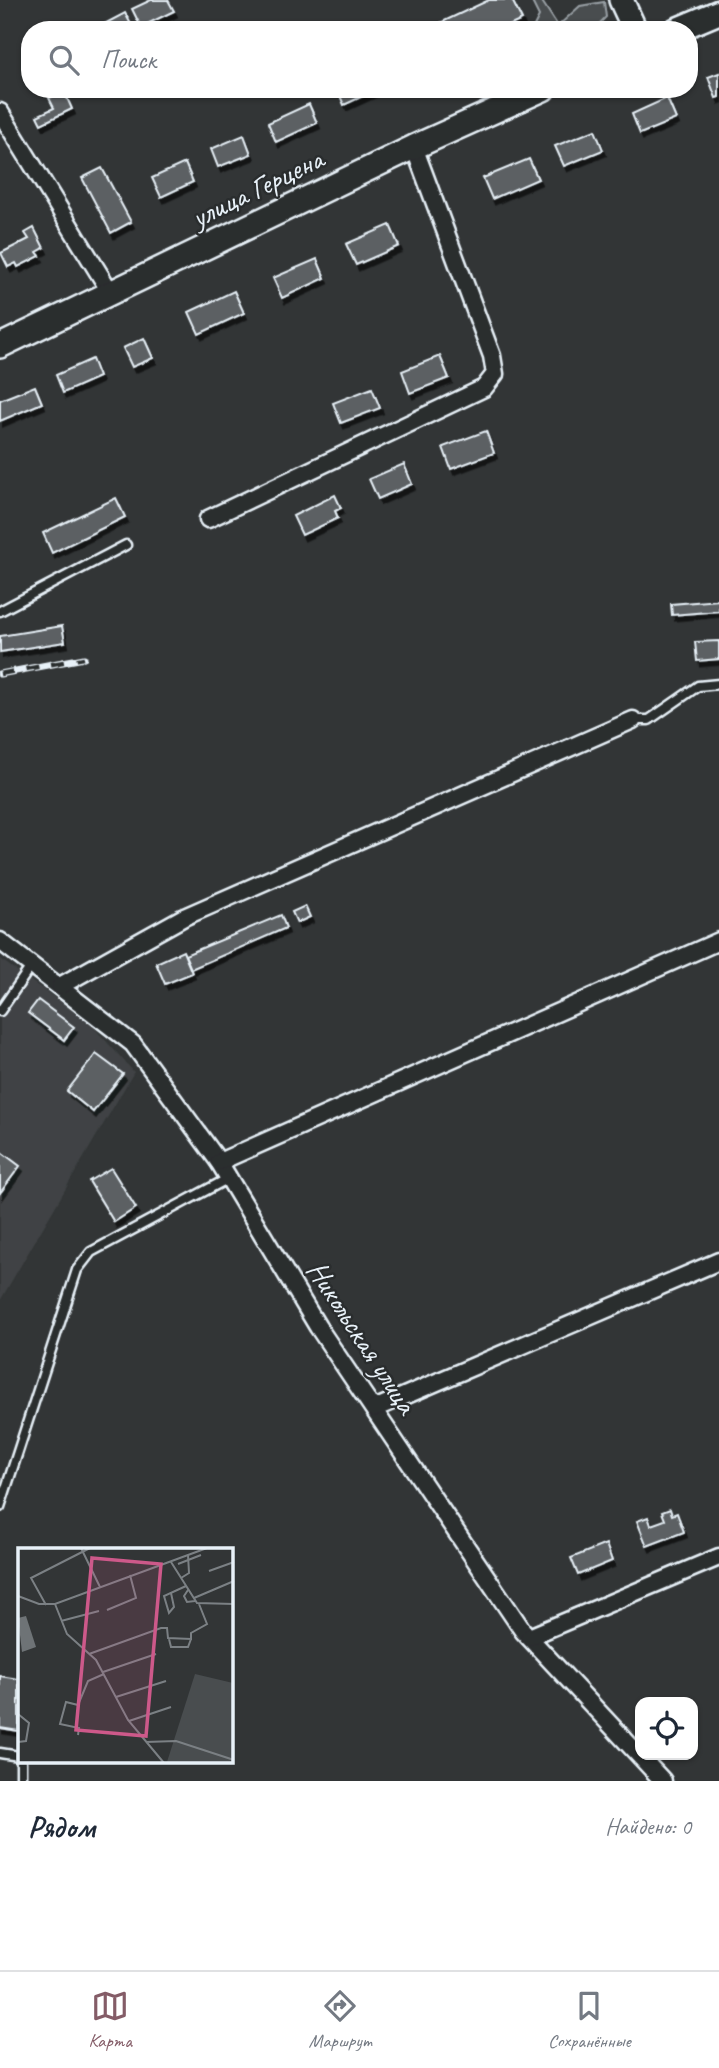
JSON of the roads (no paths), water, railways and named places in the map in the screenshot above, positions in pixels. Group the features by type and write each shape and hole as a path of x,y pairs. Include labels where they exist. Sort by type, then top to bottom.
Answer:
{"main road":[{"path":"621,0 631,21"},
{"path":"698,21 719,12"},
{"name":"улица Герцена","path":"0,346 414,147 523,98"}],"street":[{"path":"0,112 111,293"},
{"path":"208,519 484,388 495,374 492,356 414,147"},
{"path":"60,986 184,918 633,720"},
{"name":"Никольская улица","path":"0,941 133,1044 219,1162 318,1327 529,1637 663,1781"},
{"path":"219,1162 719,941"},
{"path":"374,1409 719,1261"},
{"path":"529,1637 719,1557"}],"lane":[{"path":"0,611 126,545"},
{"path":"633,720 649,720 698,687 719,684"},
{"path":"0,1011 32,965"},
{"path":"0,1507 77,1270 91,1252 229,1178"},
{"path":"0,1753 18,1756"}],"railway":[{"path":"0,674 84,658"}]}
